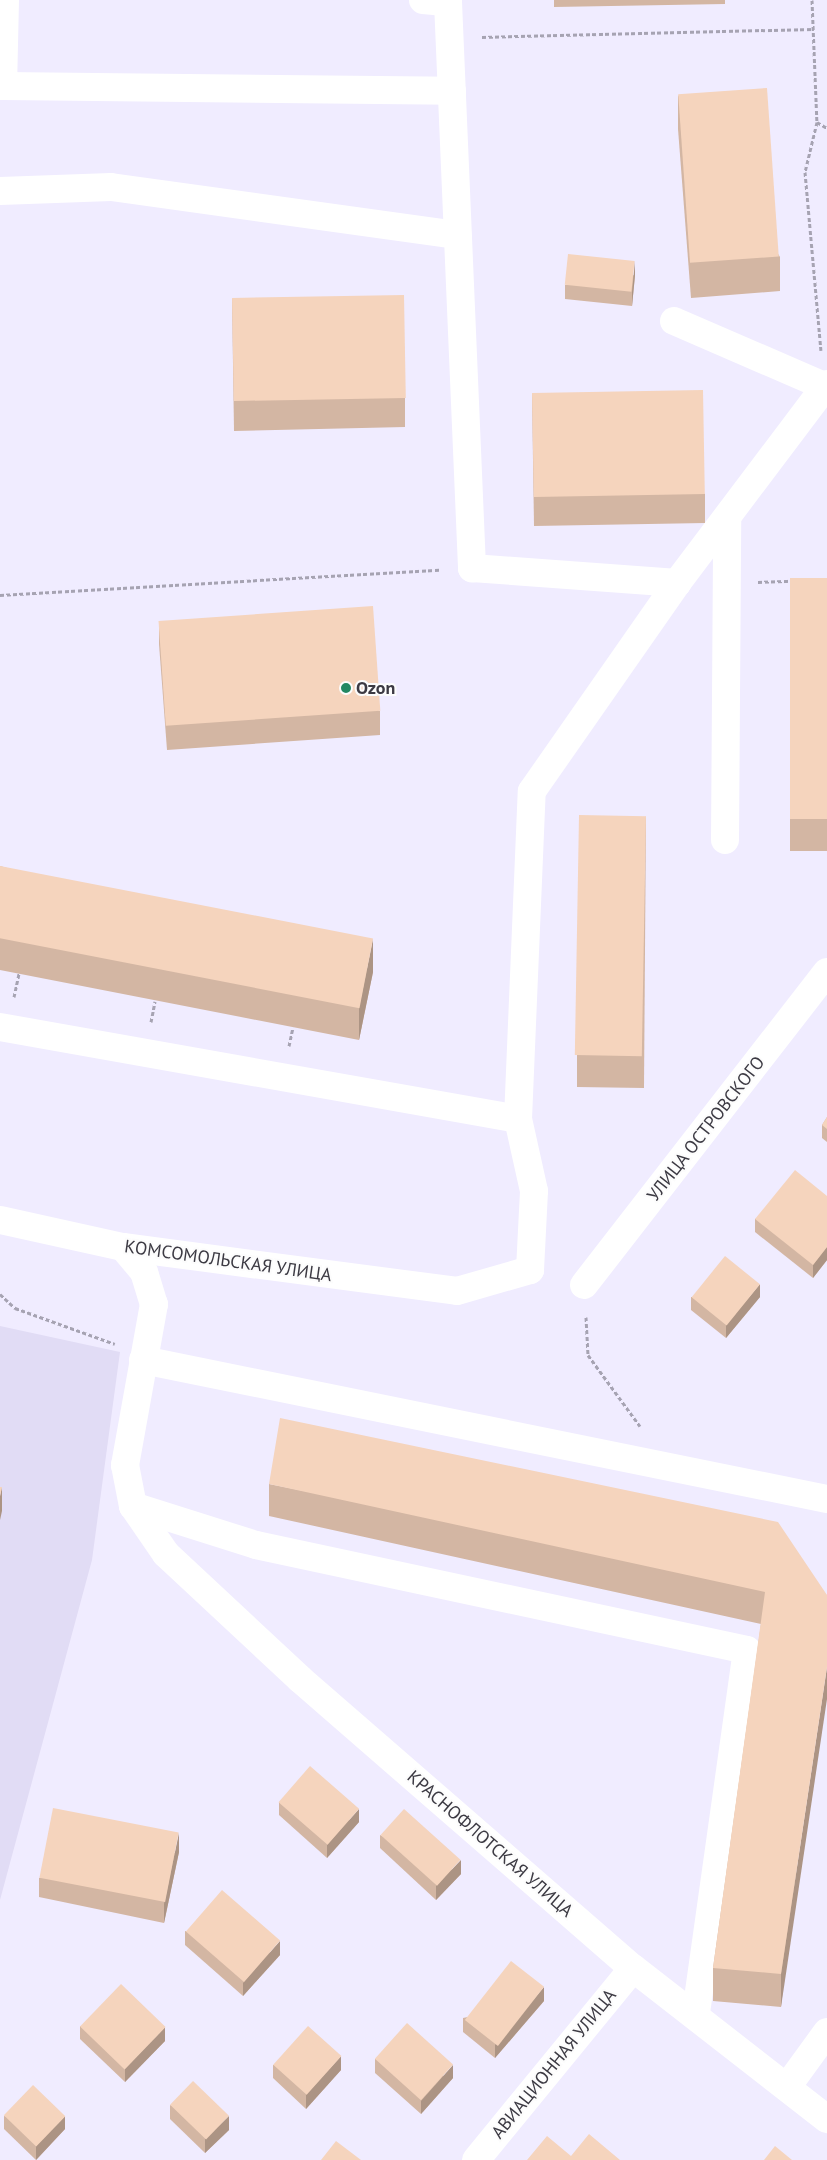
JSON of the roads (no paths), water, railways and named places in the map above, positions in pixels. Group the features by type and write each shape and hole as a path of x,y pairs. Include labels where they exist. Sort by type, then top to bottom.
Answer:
{"street":[{"path":"5,0 3,86 452,91"},
{"path":"440,1 450,37 472,568 677,583"},
{"path":"0,191 111,187 458,235"},
{"path":"0,1027 518,1120 532,791 677,583 727,520 826,385 674,320"},
{"path":"725,840 727,520"},
{"name":"УЛИЦА ОСТРОВСКОГО","path":"584,1285 827,972"},
{"name":"КОМСОМОЛЬСКАЯ УЛИЦА","path":"0,1220 123,1247 457,1292 530,1270 534,1191 518,1120"},
{"path":"123,1247 144,1272 154,1304 125,1465 133,1506 256,1545 748,1650 696,2015"},
{"path":"143,1360 827,1499"},
{"name":"КРАСНОФЛОТСКАЯ УЛИЦА","path":"133,1506 166,1554 300,1680 633,1968 696,2015 827,2119"},
{"name":"АВИАЦИОННАЯ УЛИЦА","path":"476,2160 633,1968"},
{"path":"787,2087 827,2032"}],"place":[{"name":"Ozon","path":"346,688"}]}
